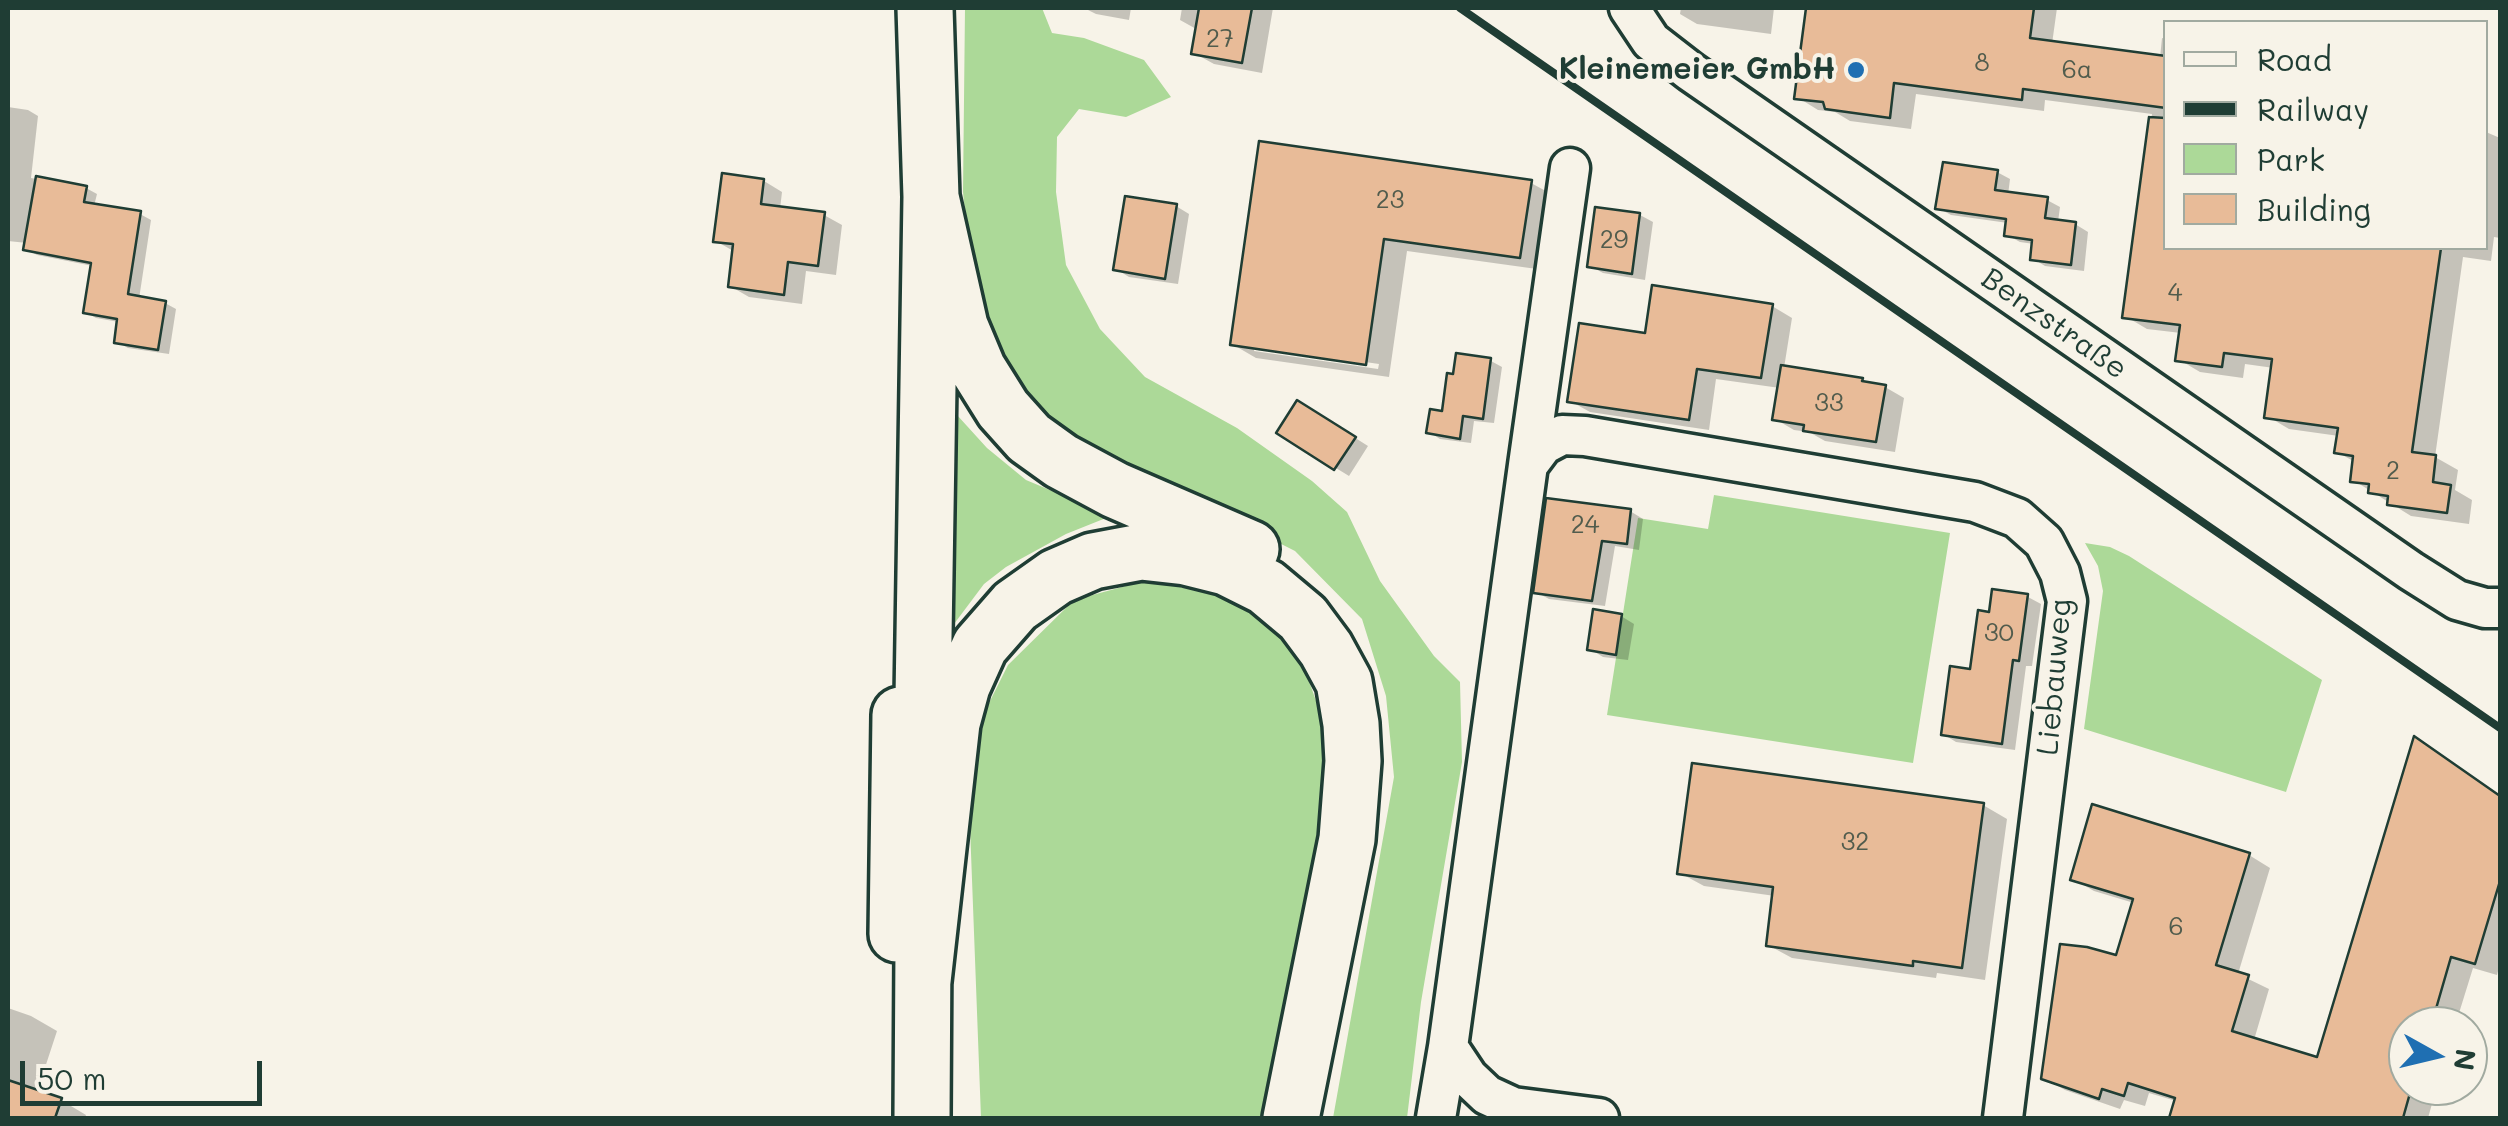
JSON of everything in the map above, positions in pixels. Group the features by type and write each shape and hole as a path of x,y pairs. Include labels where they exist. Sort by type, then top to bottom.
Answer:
{"highway":[{"path":"896,1118 905,188 911,8"},
{"path":"922,1118 922,718 931,198 926,8"},
{"path":"931,198 960,326 978,370 1029,438 1060,461 1115,490 1246,546 1312,596 1352,646 1375,717 1378,799 1372,850 1320,1118"},
{"path":"923,981 952,723 962,686 980,646 1015,606 1056,577 1093,561 1141,552 1226,567 1266,587 1303,618 1344,682 1351,724 1353,761 1347,839 1291,1118"}],"street":[{"name":"Benzstraße","path":"1629,8 1651,42 1691,72 2411,571 2457,600 2500,608"},
{"path":"1436,1118 1570,168"},
{"name":"Liebauweg","path":"1528,465 1543,446 1562,435 1585,436 1974,502 2017,518 2044,542 2060,573 2068,601 2003,1118"},
{"path":"1448,1047 1468,1076 1488,1095 1513,1107 1599,1118"}],"green space":[{"path":"965,8 1042,8 1052,33 1084,38 1144,60 1171,97 1126,117 1079,109 1057,137 1056,192 1066,265 1100,329 1145,377 1237,428 1312,481 1347,512 1380,581 1434,656 1460,682 1462,762 1421,1002 1407,1118 1333,1118 1394,777 1386,696 1362,619 1295,551 1050,427 976,324 963,192"},
{"path":"951,413 1026,480 1100,511 1106,518 1066,534 1006,567 984,584 954,624 949,620"},
{"path":"1714,495 1950,533 1913,763 1607,715 1638,518 1708,529"},
{"path":"2085,543 2110,547 2129,556 2322,680 2286,792 2084,729 2103,591 2098,566"},
{"path":"1148,580 1226,591 1296,645 1329,737 1327,869 1278,1118 981,1118 967,747 1008,665 1074,600"}],"building":[{"path":"1199,8 1252,8 1242,63 1191,54"},
{"path":"1806,8 2034,8 2030,38 2163,56 2163,108 2023,89 2022,100 1894,83 1890,118 1825,109 1823,102 1794,99"},
{"path":"2149,117 2163,118 2163,250 2441,250 2412,452 2436,455 2433,482 2451,485 2447,513 2387,505 2388,496 2368,493 2369,484 2350,482 2353,456 2334,453 2338,428 2264,418 2272,359 2224,353 2222,367 2175,361 2180,325 2122,318"},
{"path":"1259,141 1532,180 1520,258 1384,239 1366,365 1230,345"},
{"path":"1943,162 1998,170 1995,190 2048,197 2045,218 2076,222 2071,265 2030,260 2032,240 2004,236 2006,219 1935,209"},
{"path":"722,173 764,179 761,204 825,212 818,266 788,262 784,295 728,287 733,244 713,242"},
{"path":"36,176 87,186 84,202 141,211 128,294 166,301 158,350 114,343 117,319 83,313 91,263 23,250"},
{"path":"1125,196 1177,204 1165,279 1113,270"},
{"path":"1595,207 1640,213 1632,274 1587,267"},
{"path":"1652,285 1773,304 1761,378 1697,369 1689,420 1567,402 1579,323 1645,333"},
{"path":"1456,353 1491,358 1483,419 1463,416 1460,439 1426,433 1430,409 1442,411 1447,373 1453,374"},
{"path":"1781,365 1886,385 1876,442 1803,431 1804,425 1772,420"},
{"path":"1297,400 1356,437 1334,470 1276,433"},
{"path":"1546,498 1631,509 1627,544 1602,541 1592,601 1533,593"},
{"path":"1992,589 2028,594 2019,661 2013,660 2002,744 1941,735 1950,666 1970,669 1978,610 1989,612"},
{"path":"1593,609 1622,614 1616,655 1587,650"},
{"path":"2414,736 2500,796 2500,881 2475,964 2451,957 2437,1006 2388,1006 2388,1106 2406,1106 2403,1118 2169,1118 2175,1098 2128,1083 2124,1096 2102,1089 2099,1099 2041,1079 2060,944 2116,955 2133,899 2070,880 2092,804 2250,853 2216,965 2249,975 2232,1031 2317,1057"},
{"path":"1692,763 1984,803 1962,968 1913,961 1913,966 1766,946 1773,887 1677,874"},
{"path":"8,1080 62,1098 55,1118 8,1118"}],"railway":[{"path":"1460,8 2500,728"}],"place":[{"name":"Kleinemeier GmbH","path":"1856,70"}]}
